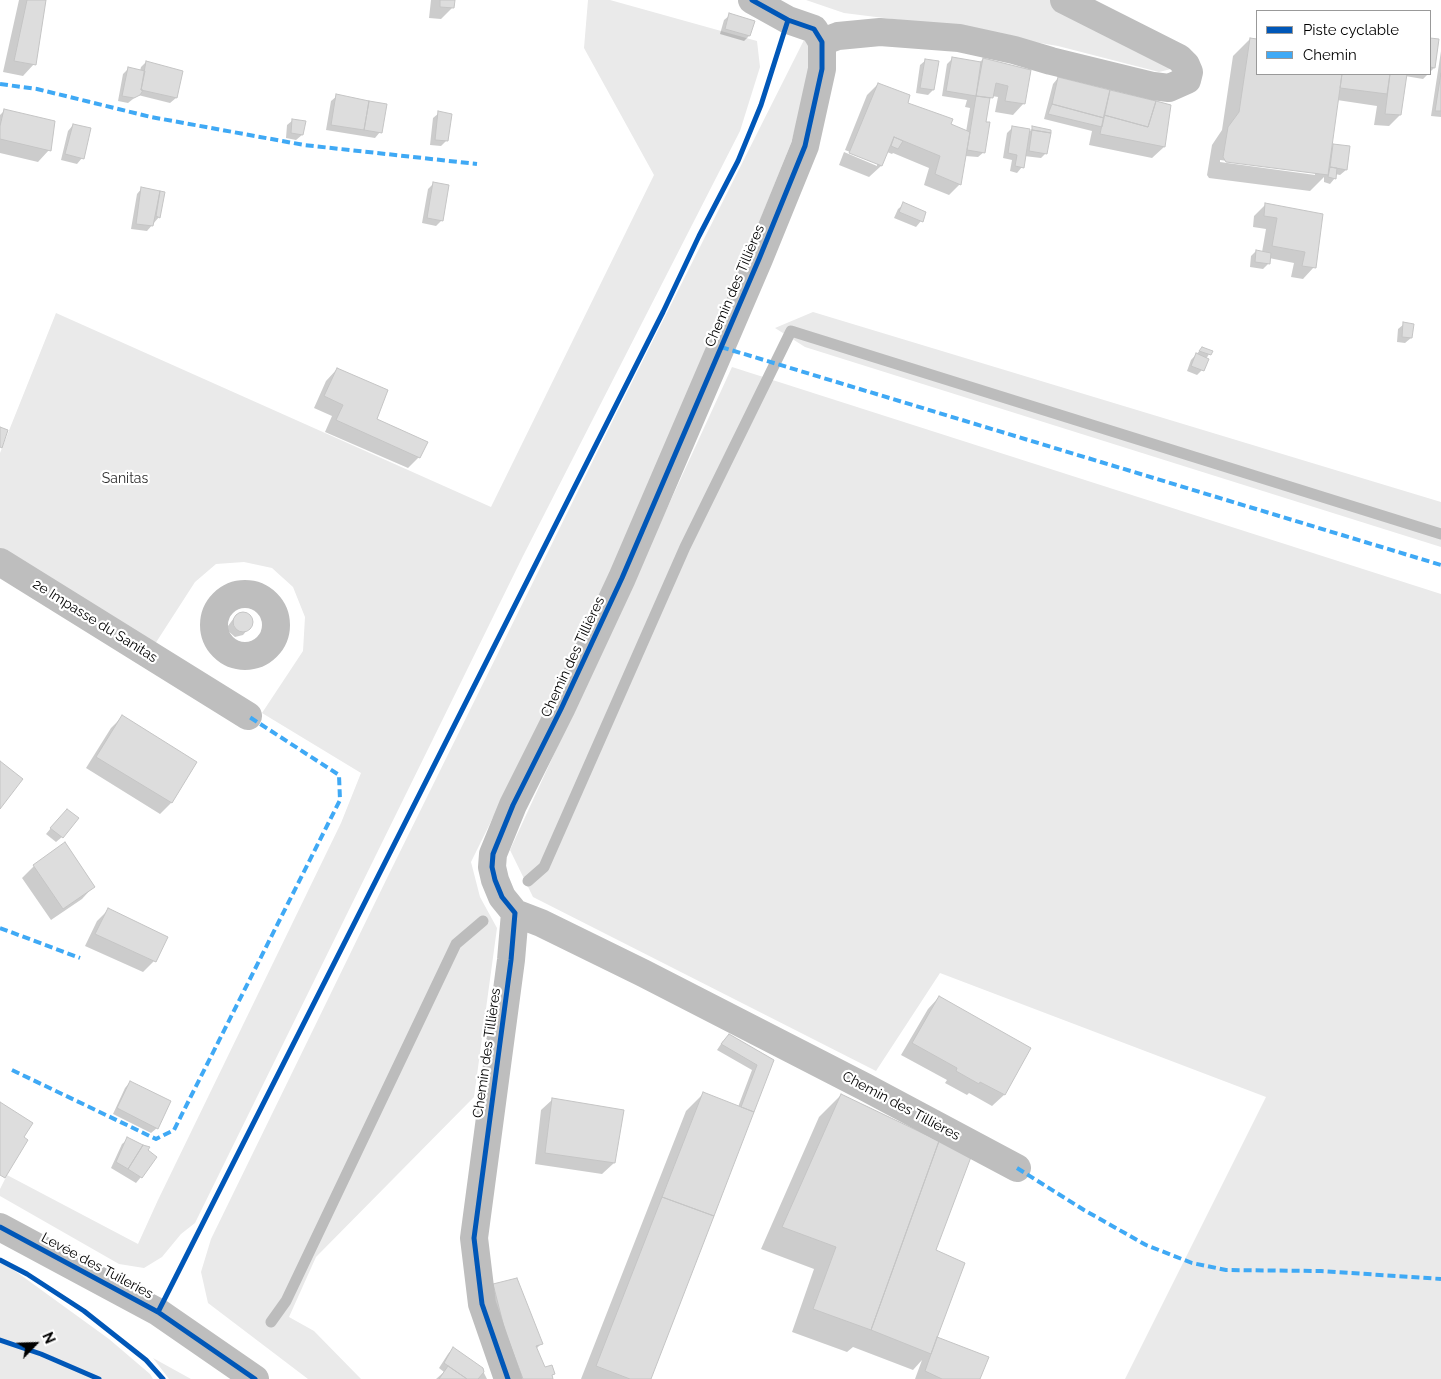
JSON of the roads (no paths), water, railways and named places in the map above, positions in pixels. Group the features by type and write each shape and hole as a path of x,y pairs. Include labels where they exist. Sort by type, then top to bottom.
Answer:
{"street":[{"path":"752,0 788,20 814,29 822,42 838,36 880,32 959,38 1014,50 1153,86 1169,88 1187,80 1189,72 1186,65 1179,58 1064,0"},
{"name":"Chemin des Tillières","path":"822,42 822,69 804,146 762,251 622,578 498,840 493,854 492,867 502,896 515,914 541,923 643,973 865,1087 1017,1168"},
{"name":"2e Impasse du Sanitas","path":"0,562 248,716"},
{"path":"190,679 225,650"},
{"name":"Chemin des Tillières","path":"508,1379 482,1304 474,1238 515,914"},
{"name":"Levée des Tuileries","path":"0,1227 158,1312 255,1379"}],"waterway":[{"path":"528,881 544,867 685,547 791,331 1441,534"},
{"path":"271,1322 286,1301 456,944 483,921"}],"park label":[{"name":"Sanitas","path":"125,479"}]}
